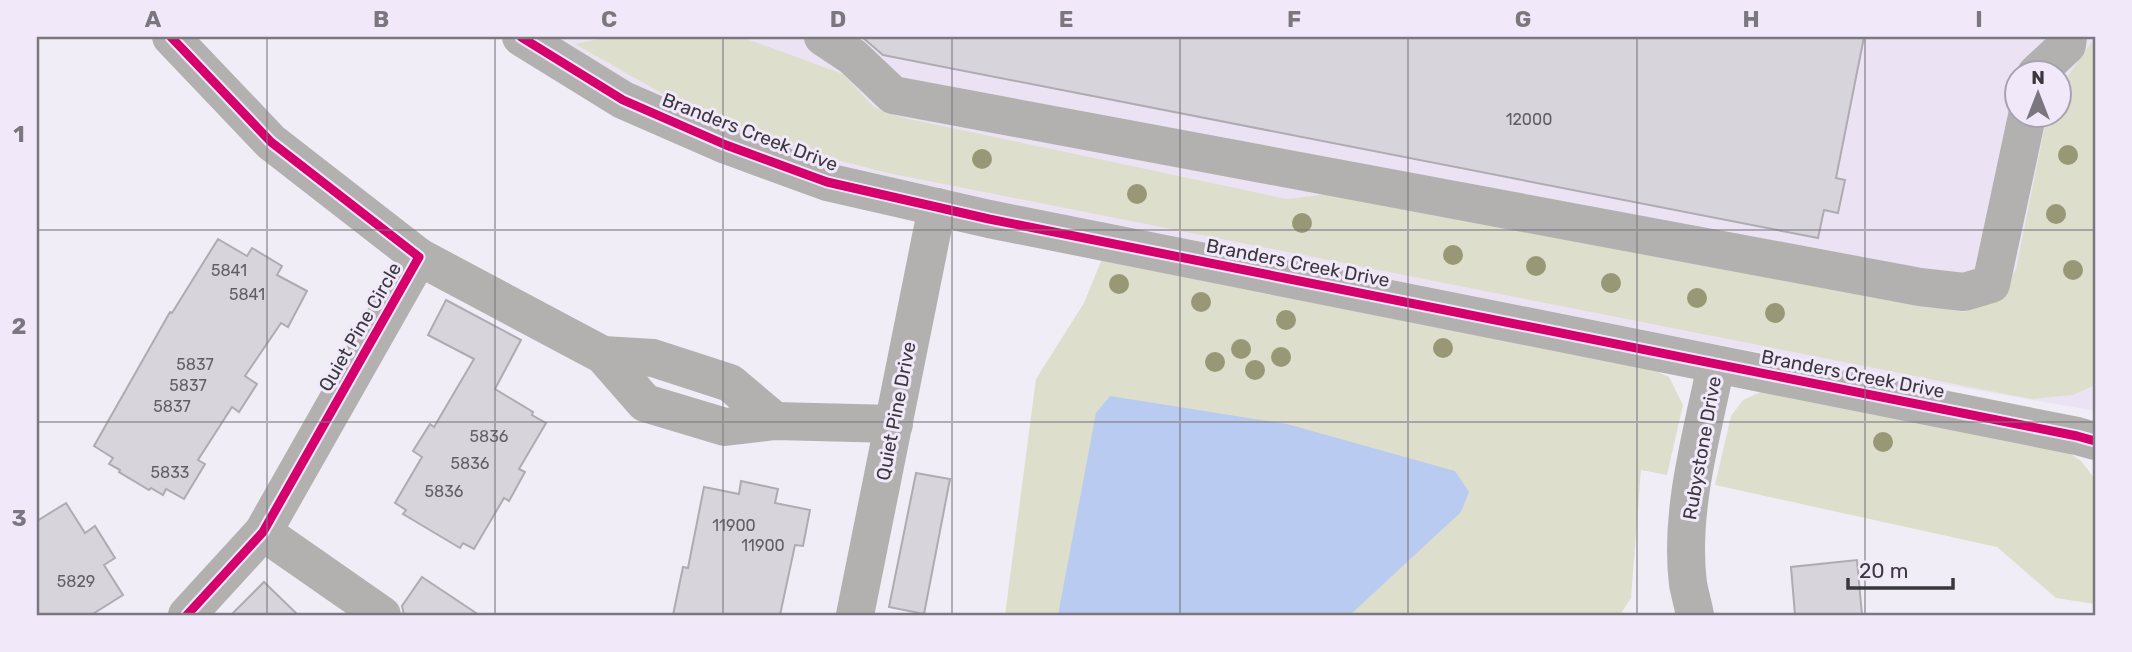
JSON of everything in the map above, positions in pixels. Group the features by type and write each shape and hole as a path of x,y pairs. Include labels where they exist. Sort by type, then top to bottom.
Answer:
{"street":[{"name":"Quiet Pine Circle","path":"171,37 271,142 419,257 263,532 187,615"},
{"name":"Branders Creek Drive","path":"524,37 623,100 726,145 827,182 937,207 2095,441"},
{"path":"823,37 853,57 893,95 1920,288 1964,292 1991,284 2024,130"},
{"path":"2051,60 2067,45 2068,37"},
{"name":"Quiet Pine Drive","path":"855,615 937,207"},
{"path":"419,257 603,355 645,403 724,427 775,421 894,424"},
{"name":"Rubystone Drive","path":"1695,615 1688,584 1686,543 1696,460 1716,365"},
{"path":"263,532 382,615"}],"shaded area":[{"path":"521,37 2095,37 2095,411 937,207 726,145"}],"green space":[{"path":"609,37 741,37 843,74 874,107 900,117 1287,199 1343,189 1964,312 1982,305 1994,296 2016,270 2044,130 2072,130 2072,70 2095,37 2095,385 2073,395 2031,399 888,173 798,150 672,99 575,44"},
{"path":"1104,254 1635,361 1669,377 1683,405 1667,475 1641,470 1631,598 1620,615 1005,615 1036,379 1084,303"},
{"path":"1763,391 2063,449 2081,461 2095,479 2095,604 2056,598 1997,547 1715,485 1731,416 1743,400"}],"water":[{"path":"1110,396 1287,424 1455,471 1469,492 1461,512 1350,615 1058,615 1096,413"}],"building":[{"path":"862,37 1864,37 1836,178 1845,180 1838,213 1824,210 1818,238 883,55"},
{"path":"218,239 247,256 252,248 282,266 277,275 307,291 288,327 281,323 245,376 257,384 239,412 232,407 198,460 205,464 184,499 166,489 163,495 151,488 149,490 109,464 113,458 94,446 170,312 172,313"},
{"path":"446,300 521,340 495,389 546,423 519,469 525,472 509,501 504,498 474,549 463,543 460,548 403,514 406,510 395,503 422,457 413,451 430,424 434,427 474,359 428,335"},
{"path":"916,473 950,479 924,614 889,607"},
{"path":"741,481 778,489 775,503 810,510 803,546 795,545 780,615 673,615 683,567 688,568 704,487 739,494"},
{"path":"66,503 85,533 95,526 115,558 104,565 123,595 91,615 37,615 37,521"},
{"path":"1857,560 1862,615 1795,615 1791,567"},
{"path":"422,577 479,615 404,615 402,606"},
{"path":"264,582 298,615 231,615"}],"cycle path":[{"path":"171,37 271,142 419,257 263,532 187,615"},
{"path":"521,37 623,100 726,145 827,182 989,219 2095,441"}]}
